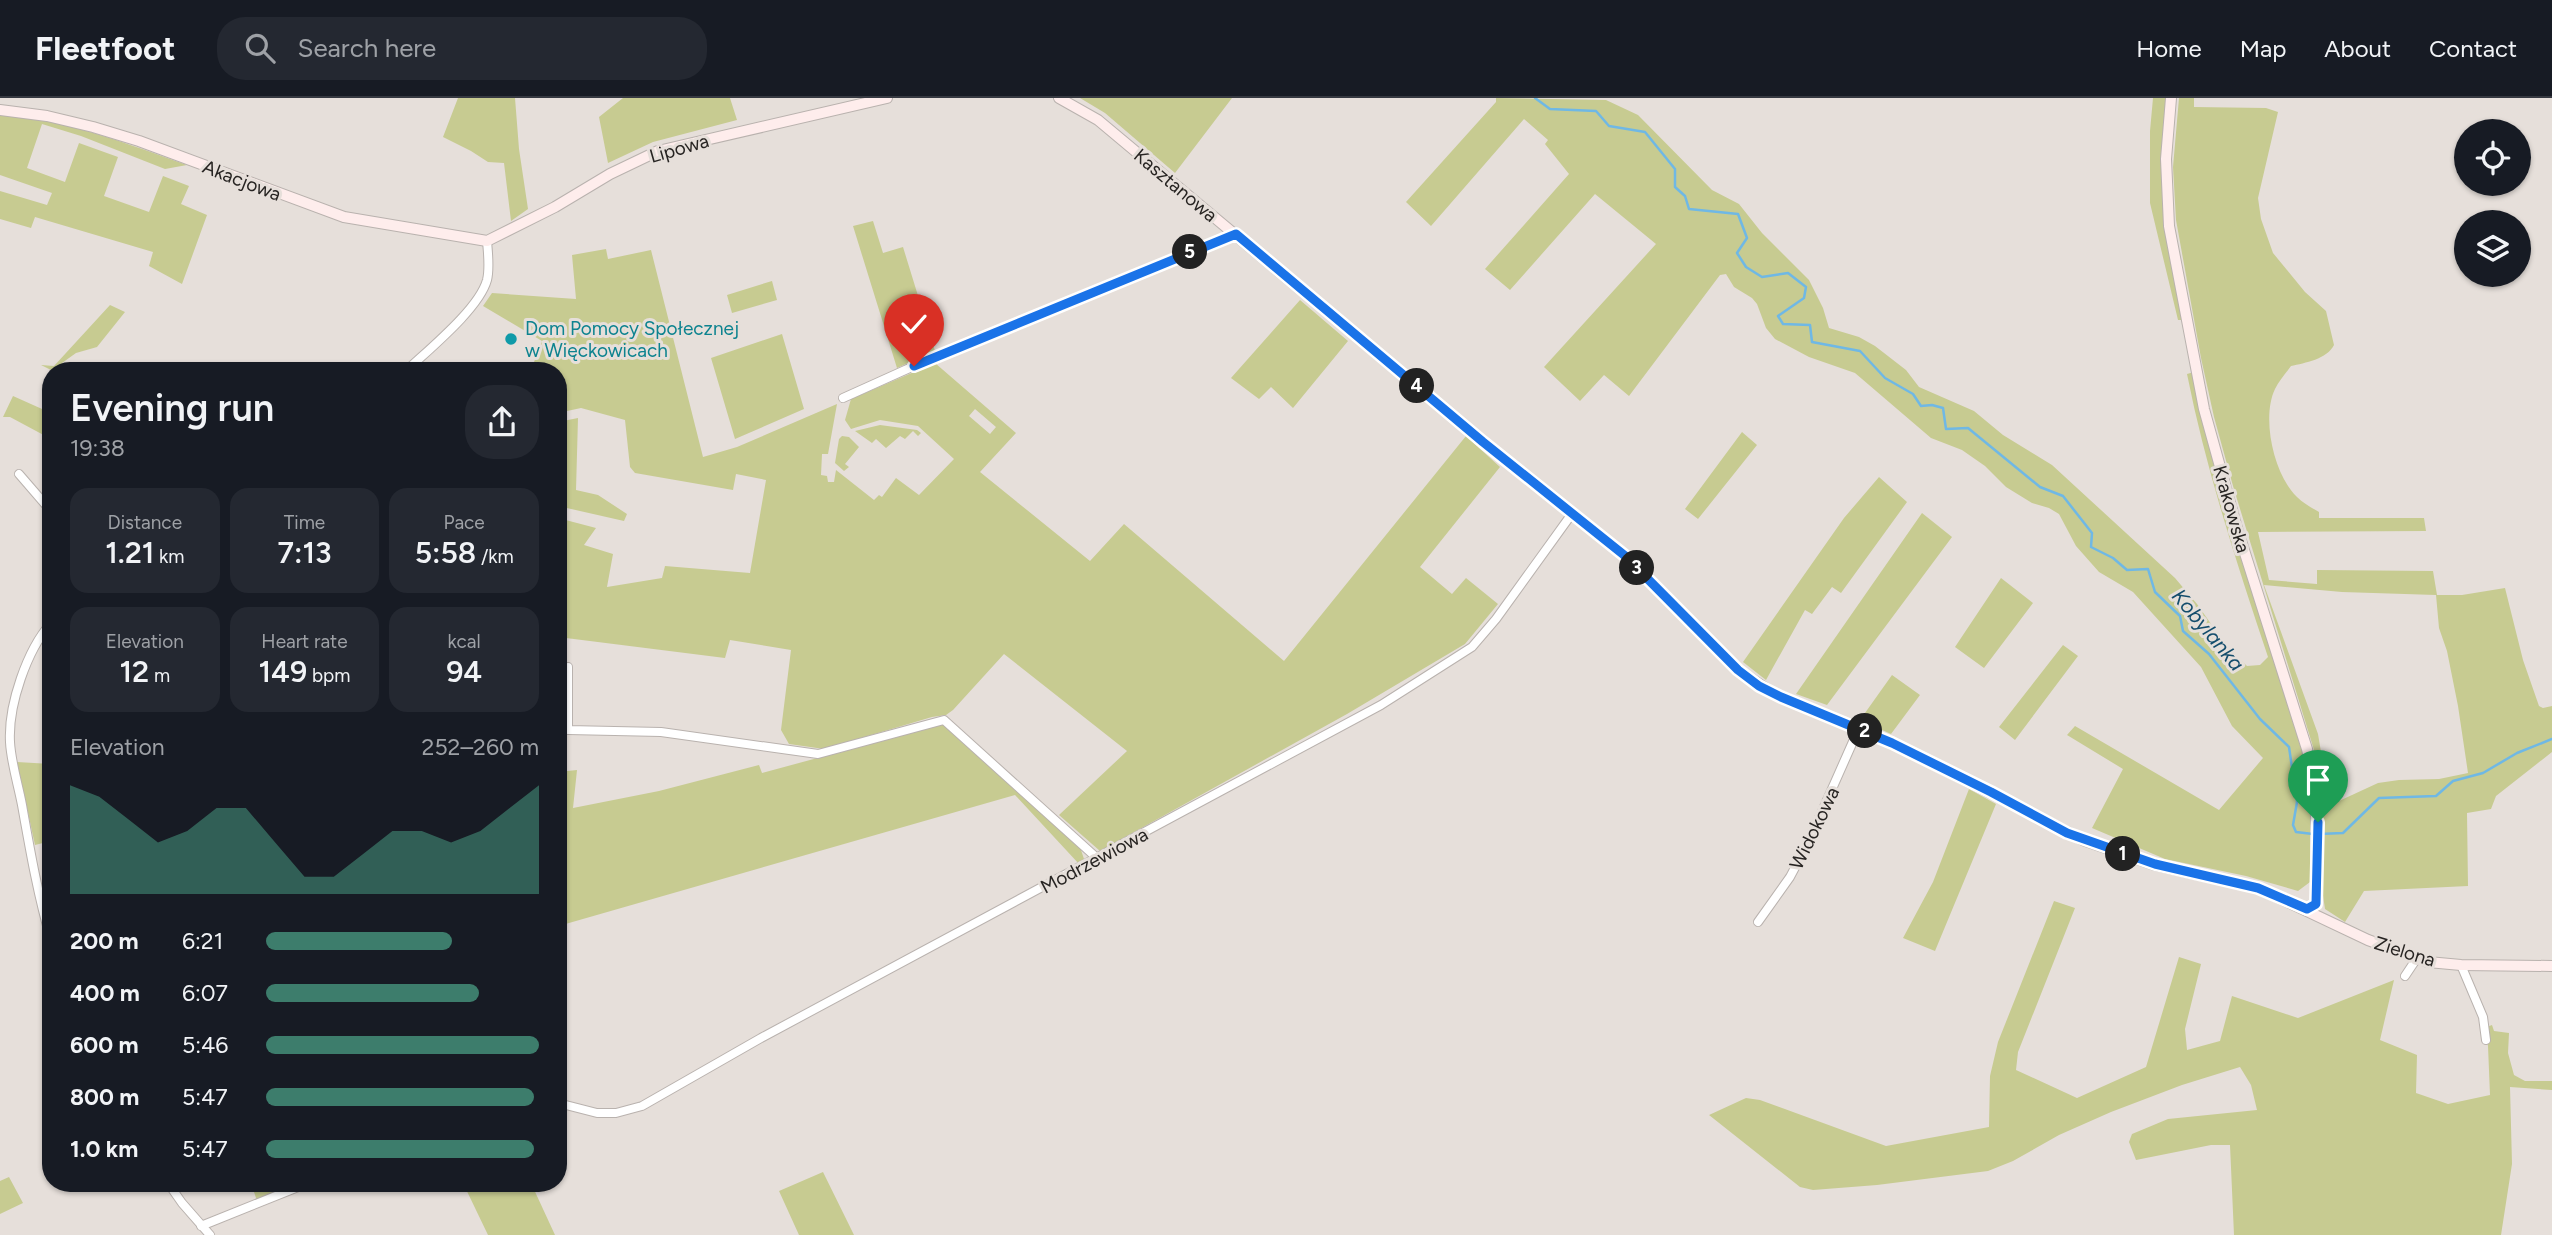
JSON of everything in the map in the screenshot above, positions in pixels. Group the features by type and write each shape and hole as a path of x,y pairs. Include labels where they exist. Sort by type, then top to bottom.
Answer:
{"street":[{"name":"Lipowa","path":"487,241 658,151 887,98"},
{"name":"Kasztanowa","path":"1059,98 1098,120 1624,555 1738,670 1759,686 1859,728 1978,785 2083,840 2155,864 2258,888 2307,909"},
{"name":"Krakowska","path":"2171,98 2166,159 2169,226 2204,409 2237,528 2307,749 2313,778 2318,822 2316,904 2307,909"},
{"name":"Akacjowa","path":"0,110 47,116 139,141 344,217 487,241"},
{"path":"843,398 914,366 1236,234"},
{"path":"415,362 482,293 487,279 487,241"},
{"path":"19,474 42,501"},
{"name":"Modrzewiowa","path":"567,1105 597,1113 616,1113 642,1106 761,1038 1363,715 1472,647 1496,619 1572,514"},
{"path":"42,633 28,661 13,707 10,741 42,906"},
{"path":"568,667 568,730 661,732 818,754 944,720 1098,859"},
{"name":"Widokowa","path":"1758,922 1790,877 1808,844 1859,728"},
{"name":"Zielona","path":"2307,909 2368,940 2428,962 2552,967"},
{"path":"2405,976 2417,958"},
{"path":"2461,965 2483,1017 2486,1040"},
{"path":"175,1192 210,1235"},
{"path":"201,1226 286,1192"}],"green space":[{"path":"458,98 515,98 528,209 511,221 504,163 488,162 443,137"},
{"path":"623,98 730,98 737,120 653,142 608,163 599,117"},
{"path":"1080,98 1232,98 1175,173 1105,113"},
{"path":"1496,98 1606,100 1638,115 1712,190 1739,204 1762,233 1809,280 1823,308 1829,328 1859,337 1875,346 1906,370 1919,387 1974,411 2003,435 2052,465 2175,578 2228,648 2247,666 2260,665 2268,657 2203,446 2187,374 2194,372 2310,773 2310,882 2298,891 2246,876 2165,859 2092,828 2123,769 2067,735 2075,726 2219,810 2263,758 2232,726 2201,667 2133,592 2099,572 2076,546 2059,514 2032,503 2006,487 1985,466 1962,450 1931,438 1855,373 1809,357 1775,339 1766,328 1757,304 1734,287 1726,274 1720,275 1629,396 1604,375 1580,401 1544,367 1656,244 1595,194 1510,290 1485,269 1569,174 1545,144 1548,140 1524,119 1431,226 1406,202 1496,102"},
{"path":"2153,98 2169,98 2162,182 2183,320 2178,320 2150,203"},
{"path":"2179,98 2194,98 2194,107 2266,108 2278,112 2258,198 2261,219 2273,253 2305,292 2326,311 2334,345 2321,357 2291,366 2275,389 2269,415 2276,461 2289,487 2299,499 2319,512 2319,518 2424,518 2426,531 2258,532 2269,580 2317,584 2317,570 2433,571 2437,595 2462,595 2505,588 2523,660 2539,706 2552,706 2552,752 2496,796 2491,809 2467,813 2468,886 2364,891 2345,922 2325,909 2319,868 2322,791 2314,750 2233,486 2214,417 2176,220 2173,167","holes":["2264,585 2342,592 2436,595 2439,628 2447,651 2468,773 2439,779 2378,783 2339,801 2327,788 2318,734"]},
{"path":"0,114 73,127 187,165 165,169 81,136 42,124 27,168 65,182 79,143 118,157 104,196 149,212 163,176 189,186 181,204 207,215 182,284 149,266 153,252 35,217 31,228 0,219 0,191 47,205 52,193 0,175"},
{"path":"873,221 883,253 903,247 935,351 897,368 853,226"},
{"path":"606,249 608,259 651,250 703,457 737,447 837,404 828,454 822,454 821,475 827,476 828,482 834,482 836,470 874,500 879,495 882,497 896,478 919,495 954,459 918,426 880,420 851,429 845,420 851,399 935,363 1016,433 980,472 1090,561 1124,524 1284,661 1466,436 1500,467 1420,567 1452,594 1466,578 1498,604 1465,644 1347,714 1100,851 1059,815 1127,751 1004,654 946,715 824,749 789,744 781,730 791,650 730,640 725,658 567,638 567,520 596,528 584,545 613,554 607,587 662,578 665,566 750,573 766,480 736,474 733,490 635,473 630,467 625,420 581,408 567,411 567,362 534,362 542,341 483,306 492,293 576,299 572,255","holes":["975,409 996,427 990,434 969,416"]},
{"path":"772,281 777,300 732,313 727,295"},
{"path":"1300,300 1348,341 1293,408 1271,387 1259,399 1231,378"},
{"path":"110,305 125,312 97,347 58,362"},
{"path":"782,334 804,409 735,439 711,358"},
{"path":"13,396 42,409 42,434 10,417 3,417"},
{"path":"578,418 576,490 598,495 627,514 624,521 567,508 567,420"},
{"path":"880,425 917,430 921,433 918,436 913,431 905,439 900,436 886,448 876,439 872,443 855,431"},
{"path":"1742,432 1757,445 1698,519 1685,509"},
{"path":"842,436 849,437 859,447 845,464 849,467 844,471 835,463 839,439"},
{"path":"1879,477 1907,502 1841,593 1832,587 1812,614 1805,610 1766,680 1743,662 1844,518"},
{"path":"1922,513 1952,537 1827,705 1796,694"},
{"path":"2001,578 2033,603 1984,668 1955,647"},
{"path":"2063,645 2078,656 2015,740 1999,727"},
{"path":"1892,675 1920,695 1891,734 1860,720"},
{"path":"943,724 1080,847 1085,862 1079,864 1015,795 567,924 567,771 577,770 573,808 659,791 759,765 762,773"},
{"path":"17,762 42,763 42,843 35,845"},
{"path":"1969,789 1996,804 1935,951 1903,938 1933,882"},
{"path":"2054,901 2075,908 2018,1052 2016,1070 2077,1098 2146,1067 2179,957 2201,964 2185,1029 2187,1050 2220,1041 2232,996 2298,1018 2394,980 2380,1040 2417,1055 2416,1093 2448,1104 2490,1095 2488,1046 2484,1028 2492,1025 2494,1031 2509,1033 2508,1053 2514,1075 2525,1081 2552,1081 2552,1090 2510,1087 2512,1164 2501,1235 2234,1235 2230,1145 2211,1145 2136,1160 2129,1142 2132,1134 2168,1119 2257,1110 2251,1085 2240,1067 2182,1085 2111,1112 1988,1171 1877,1185 1813,1190 1800,1187 1709,1115 1746,1098 1760,1100 1886,1146 1989,1127 1990,1076 1998,1042"},
{"path":"823,1172 854,1235 799,1235 779,1191"},
{"path":"9,1177 23,1203 0,1214 0,1181"},
{"path":"254,1192 277,1192 257,1201"},
{"path":"467,1192 535,1192 555,1235 488,1235"}],"waterway":[{"name":"Kobylanka","path":"1535,98 1550,109 1596,111 1609,126 1645,132 1675,169 1675,187 1685,196 1689,209 1738,214 1747,238 1737,253 1746,267 1762,277 1788,273 1806,287 1804,298 1778,316 1783,324 1810,325 1812,342 1860,351 1885,378 1913,394 1921,406 1943,408 1946,429 1968,428 2040,487 2063,496 2092,533 2091,547 2113,558 2127,570 2148,569 2155,592 2180,616 2183,631 2209,654 2260,719 2289,747 2297,802 2293,825 2296,832 2313,834"},
{"name":"Kobylanka","path":"2319,834 2343,833 2379,798 2436,796 2453,781 2483,773 2517,753 2552,739"}],"place":[{"name":"Dom Pomocy Społecznej w Więckowicach","path":"511,339"}],"route":[{"path":"914,366 1236,234 1483,442 1624,555 1738,670 1759,686 1892,743 2083,840 2155,864 2258,888 2307,909 2316,904 2318,822"}]}
